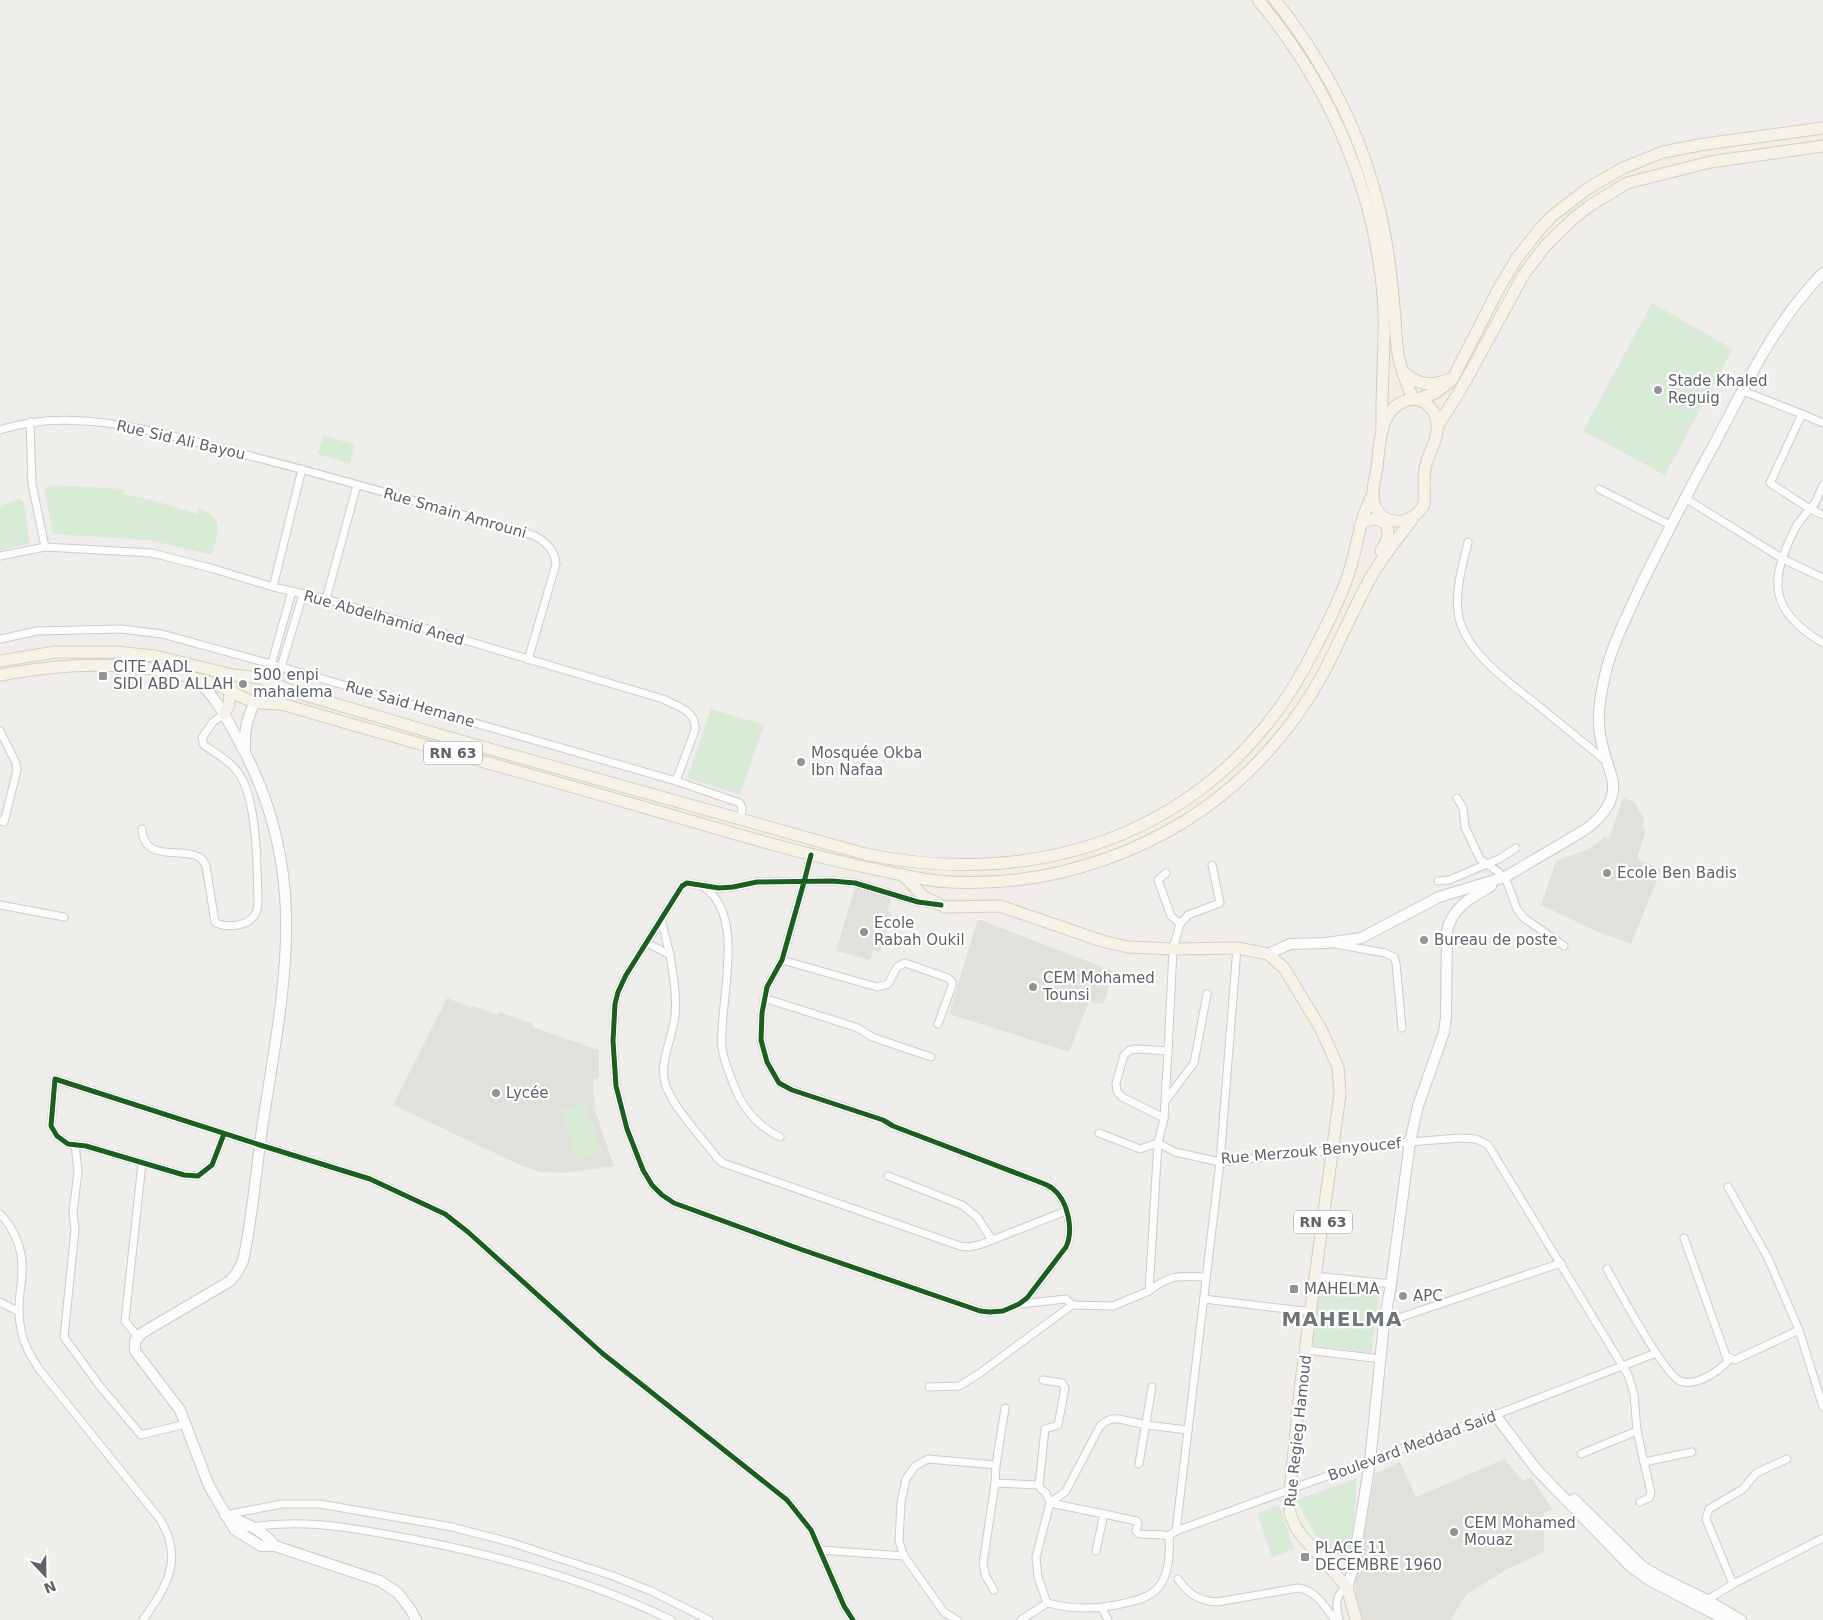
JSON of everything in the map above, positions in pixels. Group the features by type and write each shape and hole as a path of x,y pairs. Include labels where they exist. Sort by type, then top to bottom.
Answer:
{"main road":[{"path":"902,875 938,880 988,881 1020,879 1082,866 1142,844 1170,830 1197,813 1246,773 1289,726 1323,673 1373,574 1424,504 1425,470 1436,437 1435,416 1430,406 1415,399 1402,370 1371,219 1364,196 1347,146 1326,99 1292,44 1258,0"},
{"path":"1275,0 1302,37 1326,75 1346,114 1358,140 1381,212 1388,255 1389,312 1382,430 1373,494 1377,510 1386,518 1397,522 1413,518"},
{"path":"1382,430 1388,415 1394,407 1403,401 1415,399 1441,389 1452,380 1499,288 1527,243 1551,217 1587,189 1623,168 1663,152 1705,144 1823,128"},
{"path":"1437,427 1462,389 1524,274 1560,230 1591,205 1627,183 1648,179 1689,166 1823,146"},
{"path":"1402,370 1414,380 1428,384 1444,382 1457,373"},
{"path":"0,661 56,652 115,652 175,660 275,684 447,737 888,858 944,864 1024,861 1088,848 1132,830 1174,808 1213,779 1252,741 1297,681 1315,649 1348,577 1360,526 1373,494"},
{"path":"1360,526 1366,521 1376,519 1384,523 1388,531 1385,544 1375,563 1373,574"},
{"name":"RN 63","path":"0,675 57,667 96,665 144,668 193,677 255,702 285,705 810,855 902,875"},
{"path":"224,714 229,704 232,684 239,675"},
{"path":"274,704 282,695 275,684"},
{"path":"888,858 924,897 941,905 949,907 1000,906 1128,947 1173,949 1237,948 1268,954"},
{"path":"938,880 933,895 941,905"},
{"name":"Rue Regieg Hamoud","path":"1268,954 1284,968 1317,1021 1338,1067 1340,1094 1312,1312 1301,1381 1290,1490 1290,1514 1296,1528 1347,1587"},
{"name":"RN 63","path":"1347,1587 1356,1620"}],"street":[{"path":"1339,1620 1337,1597 1340,1591 1347,1587 1352,1572 1370,1462 1384,1323 1410,1142 1418,1106 1444,1032 1446,1017 1446,939 1449,922 1453,914 1464,902 1583,831 1601,816 1608,805 1613,786 1600,734 1599,708 1601,690 1610,654 1670,525 1743,391 1783,322 1823,273"},
{"path":"1743,391 1823,423"},
{"path":"1802,414 1770,483 1810,509 1823,515"},
{"name":"Rue Sid Ali Bayou","path":"0,430 30,422 52,420 85,421 140,428 302,469 357,485"},
{"path":"30,422 32,484 45,546"},
{"path":"273,587 302,469"},
{"path":"326,599 357,485"},
{"name":"Rue Smain Amrouni","path":"357,485 535,536 550,548 556,558 556,564 528,660"},
{"path":"1823,485 1816,501 1796,526 1783,558 1778,577 1780,602 1792,622 1804,632 1823,643"},
{"path":"1599,490 1670,525"},
{"path":"1685,498 1783,558 1823,578"},
{"path":"1468,542 1461,573 1458,601 1460,620 1467,638 1480,655 1606,761"},
{"name":"Rue Abdelhamid Aned","path":"0,556 45,546 159,554 273,587 326,599 663,699 686,711 693,717 696,724 696,730 676,781"},
{"path":"275,684 271,664 292,591"},
{"path":"275,684 303,594"},
{"name":"Rue Said Hemane","path":"0,639 37,631 122,629 162,634 676,781 740,803 742,808 741,819"},
{"path":"193,677 210,693 224,714 245,753 268,807 278,838 286,898 286,968 280,1023 244,1254 240,1269 230,1281 138,1337 134,1345 138,1356 178,1406 209,1486 235,1530 261,1546 276,1546 380,1581 398,1593 416,1620"},
{"path":"245,753 245,729 255,702"},
{"path":"142,829 142,836 153,849 161,852 198,856 203,860 206,866 215,922 227,926 252,920 258,902 256,838 249,798 244,781 237,771 227,761 204,745 202,738 210,725 224,714"},
{"path":"0,731 16,763 17,770 4,822 0,821"},
{"path":"1458,798 1463,808 1465,827 1480,860 1505,877 1517,909 1524,918 1564,946"},
{"path":"1438,881 1449,880 1499,859 1516,848"},
{"path":"810,855 804,882 782,960 769,982 764,998 761,1027 763,1051 770,1068 779,1083 792,1090 883,1120 893,1126 1046,1185 1057,1194 1066,1210 1070,1229 1069,1241 1035,1290 1019,1304 1003,1311 990,1312 958,1304 674,1203 662,1195 643,1170 627,1128 616,1086 613,1041 615,1004 618,992 626,975 661,919 682,886 687,883 720,888 758,882 804,882 832,881 854,883 918,902 941,905"},
{"path":"1149,1291 1158,1143 1166,1100 1173,949 1180,924 1188,915 1220,903 1212,865"},
{"path":"1166,873 1158,880 1171,916 1180,924"},
{"path":"1268,954 1290,944 1326,943 1361,938 1439,897 1505,877"},
{"path":"702,886 711,892 718,902 725,926 728,964 722,1049 726,1066 738,1095 748,1111 759,1125 780,1137"},
{"path":"0,905 64,917"},
{"path":"661,919 670,955 676,1005 664,1068 664,1080 673,1101 717,1158 732,1168 969,1248 1066,1210"},
{"path":"647,942 670,955"},
{"path":"1326,943 1385,953 1394,957 1402,1028"},
{"path":"1176,1531 1220,1162 1237,948"},
{"path":"782,960 877,987 888,984 897,967 905,963 948,978 952,982 952,986 938,1024"},
{"path":"1166,1100 1194,1063 1207,994"},
{"path":"764,998 858,1028 872,1036 930,1057"},
{"path":"1164,1118 1122,1097 1117,1090 1116,1083 1124,1055 1130,1050 1168,1051"},
{"path":"224,1134 212,1165 198,1176 184,1175 86,1146 68,1144 57,1136 51,1126 55,1079 370,1179 445,1214 468,1232 590,1343 777,1491 799,1513 810,1530 844,1606 853,1620"},
{"path":"1099,1133 1140,1149 1158,1143"},
{"name":"Rue Merzouk Benyoucef","path":"1158,1143 1175,1152 1220,1162 1410,1142 1468,1138 1476,1139 1488,1145 1628,1375 1634,1394 1637,1431 1651,1493 1649,1498 1640,1502"},
{"path":"75,1144 78,1172 73,1212 75,1230 64,1338 99,1385 141,1435 186,1424"},
{"path":"138,1337 125,1321 142,1163"},
{"path":"888,1176 962,1205 977,1217 992,1240"},
{"path":"1728,1187 1768,1258 1799,1330 1823,1406"},
{"path":"0,1214 8,1221 20,1252 22,1267 19,1312 26,1350 39,1369 154,1510 172,1542 172,1564 166,1584 143,1620"},
{"path":"1606,1269 1656,1353 1672,1376 1681,1382 1693,1382 1720,1369 1728,1362 1684,1238"},
{"path":"1384,1323 1561,1263"},
{"path":"929,1387 959,1386 980,1373 1072,1305 1113,1306 1149,1291 1160,1282 1174,1276 1206,1277"},
{"path":"1316,1276 1391,1284"},
{"path":"1019,1304 1066,1299 1072,1305"},
{"path":"1204,1300 1312,1312"},
{"path":"0,1302 19,1312"},
{"path":"1726,1356 1735,1360 1799,1330"},
{"path":"1306,1350 1381,1359"},
{"name":"Boulevard Meddad Said","path":"1168,1536 1176,1531 1496,1415 1656,1353"},
{"path":"1043,1380 1062,1383 1065,1388 1058,1425 1045,1429 1039,1484 1046,1493 1050,1503 1036,1558 1038,1577 1047,1603"},
{"path":"1139,1464 1152,1387"},
{"path":"994,1590 986,1577 983,1564 1005,1408"},
{"path":"1496,1415 1537,1470 1631,1567 1654,1583 1740,1620"},
{"path":"1050,1503 1066,1492 1100,1426 1105,1422 1119,1419 1146,1425 1188,1430"},
{"path":"1581,1454 1637,1431"},
{"path":"1644,1462 1692,1452"},
{"path":"957,1620 944,1612 904,1556 899,1541 901,1502 906,1479 915,1466 928,1458 996,1465"},
{"path":"1733,1584 1706,1519 1707,1512 1712,1507 1743,1489 1750,1478 1756,1473 1787,1459"},
{"path":"995,1483 1039,1484"},
{"path":"1021,1620 1047,1603 1069,1608 1102,1608 1138,1601 1156,1590 1167,1572 1170,1539 1168,1536 1139,1534 1136,1531 1137,1521 1050,1503"},
{"path":"225,1515 282,1504 320,1504 452,1528 513,1543 613,1576 651,1591 709,1620"},
{"path":"1096,1550 1104,1514"},
{"path":"225,1515 253,1526 267,1535 276,1546"},
{"path":"235,1530 253,1526 304,1522 352,1527 459,1548 525,1565 580,1583 651,1610 671,1620"},
{"path":"1703,1603 1733,1584 1823,1538"},
{"path":"820,1550 904,1556"},
{"path":"1178,1579 1189,1593 1206,1601 1216,1602 1298,1588 1305,1589 1317,1597 1335,1620"},
{"path":"1703,1603 1726,1620"},
{"path":"1102,1608 1108,1620"}],"shaded area":[{"name":"Ecole Ben Badis","path":"1623,798 1634,802 1644,818 1642,827 1646,830 1637,858 1661,870 1631,944 1596,931 1541,905 1556,861 1589,849 1605,837 1609,839"},
{"name":"Ecole Rabah Oukil","path":"855,887 892,898 887,911 892,913 880,953 873,951 870,960 836,951"},
{"name":"CEM Mohamed Tounsi","path":"978,919 1113,971 1104,1004 1089,1002 1069,1052 949,1014"},
{"name":"Lycée","path":"447,998 472,1008 473,1006 498,1015 500,1012 533,1024 532,1027 599,1050 599,1077 593,1082 595,1110 614,1166 564,1173 540,1172 520,1165 393,1105"},
{"name":"CEM Mohamed Mouaz","path":"1504,1459 1523,1481 1531,1477 1553,1510 1544,1512 1544,1552 1504,1571 1467,1594 1450,1620 1363,1620 1356,1599 1355,1581 1375,1474 1400,1462 1416,1497"}],"green space":[{"name":"Stade Khaled Reguig","path":"1652,303 1733,349 1665,475 1583,431"},
{"path":"324,435 354,445 350,464 318,454"},
{"path":"50,485 123,489 124,494 152,500 197,514 199,509 214,517 217,521 218,527 212,555 149,540 53,534 45,492 45,488"},
{"path":"21,499 24,503 30,543 0,551 0,506"},
{"path":"711,709 764,725 740,795 687,778"},
{"path":"585,1101 602,1151 577,1161 560,1111"},
{"path":"1319,1282 1380,1290 1371,1353 1310,1345"},
{"path":"1357,1478 1351,1559 1345,1560 1328,1547 1316,1534 1297,1500"},
{"path":"1279,1505 1294,1549 1272,1557 1257,1513"}],"cycle path":[{"path":"811,855 804,882 782,960 767,987 762,1013 761,1040 767,1062 779,1083 792,1090 883,1120 893,1126 1045,1184 1058,1193 1066,1207 1068,1216 1069,1232 1066,1247 1027,1298 1003,1311 980,1311 674,1203 652,1185 643,1170 627,1129 616,1086 613,1041 615,1004 618,992 626,975 682,886 687,883 719,888 757,882 832,881 855,883 918,902 941,905"},
{"path":"224,1134 212,1165 198,1176 184,1175 86,1146 68,1144 57,1136 51,1126 55,1079 370,1179 445,1214 468,1232 602,1353 787,1500 811,1530 844,1606 853,1620"}],"place":[{"name":"Stade Khaled Reguig","path":"1658,390"},
{"name":"CITE AADL SIDI ABD ALLAH","path":"103,676"},
{"name":"500 enpi mahalema","path":"243,684"},
{"name":"Mosquée Okba Ibn Nafaa","path":"801,762"},
{"name":"Ecole Ben Badis","path":"1607,873"},
{"name":"Ecole Rabah Oukil","path":"864,932"},
{"name":"Bureau de poste","path":"1424,940"},
{"name":"CEM Mohamed Tounsi","path":"1033,987"},
{"name":"Lycée","path":"496,1093"},
{"name":"MAHELMA","path":"1294,1289"},
{"name":"APC","path":"1403,1296"},
{"name":"CEM Mohamed Mouaz","path":"1454,1532"},
{"name":"PLACE 11 DECEMBRE 1960","path":"1305,1557"}],"district":[{"name":"MAHELMA","path":"1342,1319"}]}
